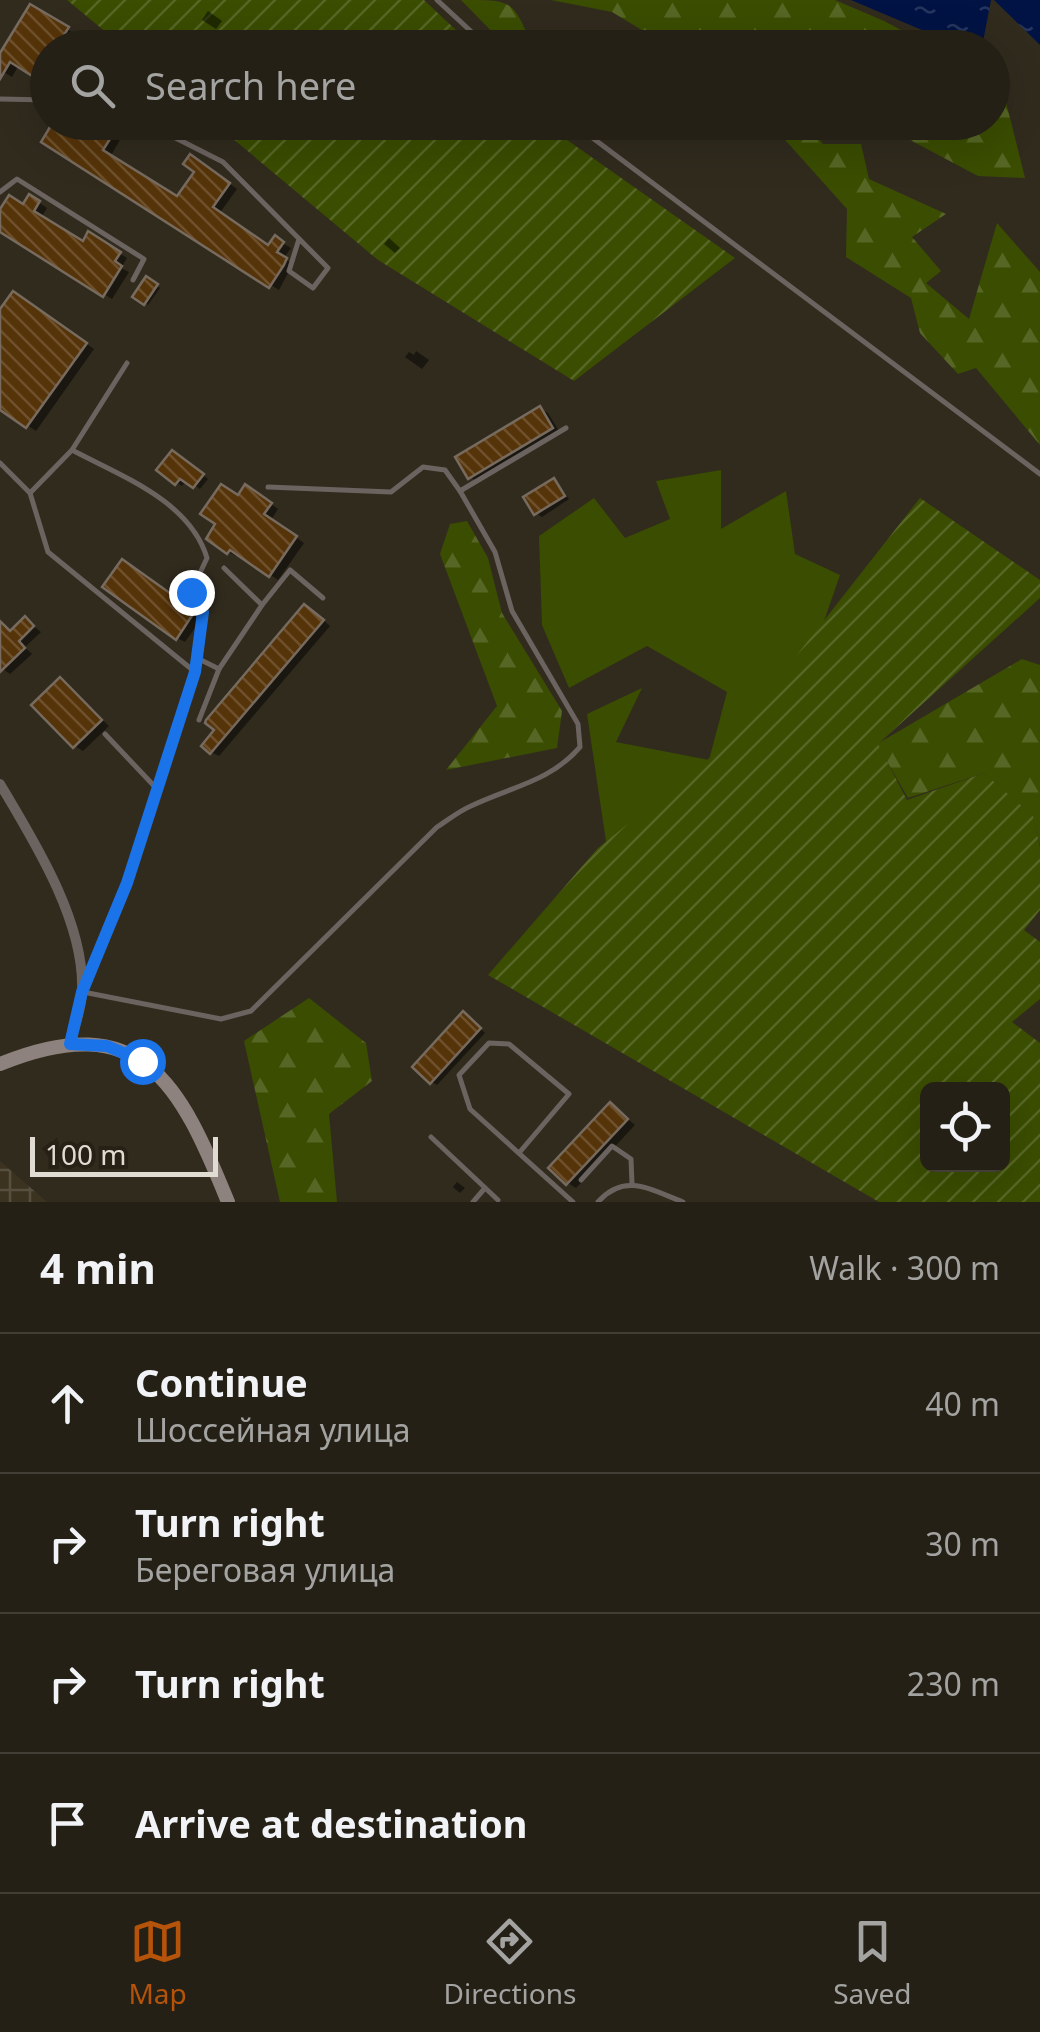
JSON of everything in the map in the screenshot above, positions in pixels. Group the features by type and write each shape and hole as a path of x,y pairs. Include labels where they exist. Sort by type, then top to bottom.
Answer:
{"main road":[{"path":"0,1064 70,1044 107,1046 142,1061 169,1084 192,1118 228,1202"}],"street":[{"path":"0,784 48,865 77,946 82,992 70,1044"}],"lane":[{"path":"437,0 470,30"},
{"path":"0,99 30,100"},
{"path":"180,140 223,162 300,239 328,268 313,288 289,271 300,239"},
{"path":"595,140 1040,474"},
{"path":"0,192 17,180 144,259 133,280"},
{"path":"30,493 72,450 127,363"},
{"path":"460,492 566,428"},
{"path":"72,450 155,494 201,536 207,558 191,592 203,612 195,672 127,883 82,992 221,1019 251,1011 437,827 470,806 564,766 580,747 578,724 512,611 495,552 446,470 423,468 391,492 268,487"},
{"path":"0,463 30,493 48,552 195,672"},
{"path":"224,568 262,605"},
{"path":"199,720 219,669 290,570 324,598"},
{"path":"197,658 219,669"},
{"path":"105,734 158,789"},
{"path":"519,1153 570,1094 509,1044 489,1043 459,1075 470,1109 573,1202"},
{"path":"431,1137 498,1200"},
{"path":"581,1180 612,1146 631,1160 632,1184"},
{"path":"598,1202 610,1189 632,1184 683,1202"},
{"path":"473,1202 484,1188"}],"shaded area":[{"path":"0,1161 47,1202 0,1202"}],"green space":[{"path":"67,0 424,0 456,30 103,30"},
{"path":"461,0 502,2 515,11 525,30 490,30"},
{"path":"551,0 835,0 901,30 642,30 612,12"},
{"path":"1010,118 1025,178 978,176 910,140 1010,140"},
{"path":"234,140 567,140 735,258 574,381 378,260"},
{"path":"785,140 861,144 869,179 946,214 912,237 941,271 926,283 969,319 997,223 1040,272 1040,445 976,368 958,374 920,333 911,298 846,257 847,209"},
{"path":"721,470 721,529 786,491 795,554 840,575 823,624 871,633 610,868 587,714 642,688 616,742 709,760 727,692 647,646 569,688 542,625 539,536 594,498 625,538 670,519 656,481"},
{"path":"920,498 1040,580 1040,598 878,744 907,800 984,773 1033,816 1040,847 1040,910 1024,930 1040,942 1040,999 1012,1022 1040,1043 1040,1202 879,1202 488,975 598,848 727,744"},
{"path":"467,521 488,558 502,613 562,711 557,748 446,770 497,706 440,554 450,524"},
{"path":"1022,659 1040,665 1040,845 1034,822 984,773 908,798 877,744"},
{"path":"309,998 366,1043 372,1081 329,1114 337,1202 280,1202 244,1041"}],"water":[{"path":"851,0 991,0 985,30 922,30"},
{"path":"994,0 1040,0 1040,45"}],"building":[{"path":"30,4 69,27 30,30 30,75 10,62 0,79 0,53"},
{"path":"109,140 103,150 177,196 194,172 183,164 190,154 230,183 213,207 268,245 275,235 284,242 277,252 287,258 284,265 269,288 41,142"},
{"path":"29,194 40,201 34,211 83,241 88,231 121,252 115,261 122,266 103,297 0,232 0,209 9,195 23,204"},
{"path":"146,276 158,284 144,305 132,297"},
{"path":"13,291 87,343 26,428 0,410 0,309"},
{"path":"540,406 553,428 468,479 455,457"},
{"path":"172,450 204,474 193,488 180,479 175,485 156,470"},
{"path":"554,478 565,496 534,515 523,497"},
{"path":"221,484 238,495 245,484 272,503 264,514 297,536 269,577 206,539 215,524 200,514"},
{"path":"122,559 195,611 176,640 102,587"},
{"path":"304,604 324,620 210,754 201,746 214,730 206,720"},
{"path":"25,616 34,626 19,641 25,648 0,672 0,621 10,631"},
{"path":"60,677 102,720 73,748 31,705"},
{"path":"463,1011 481,1028 430,1084 412,1067"},
{"path":"610,1102 628,1119 566,1185 548,1168"}],"route":[{"path":"142,1061 107,1046 70,1044 82,992 127,883 195,672 203,612 191,592"}]}
